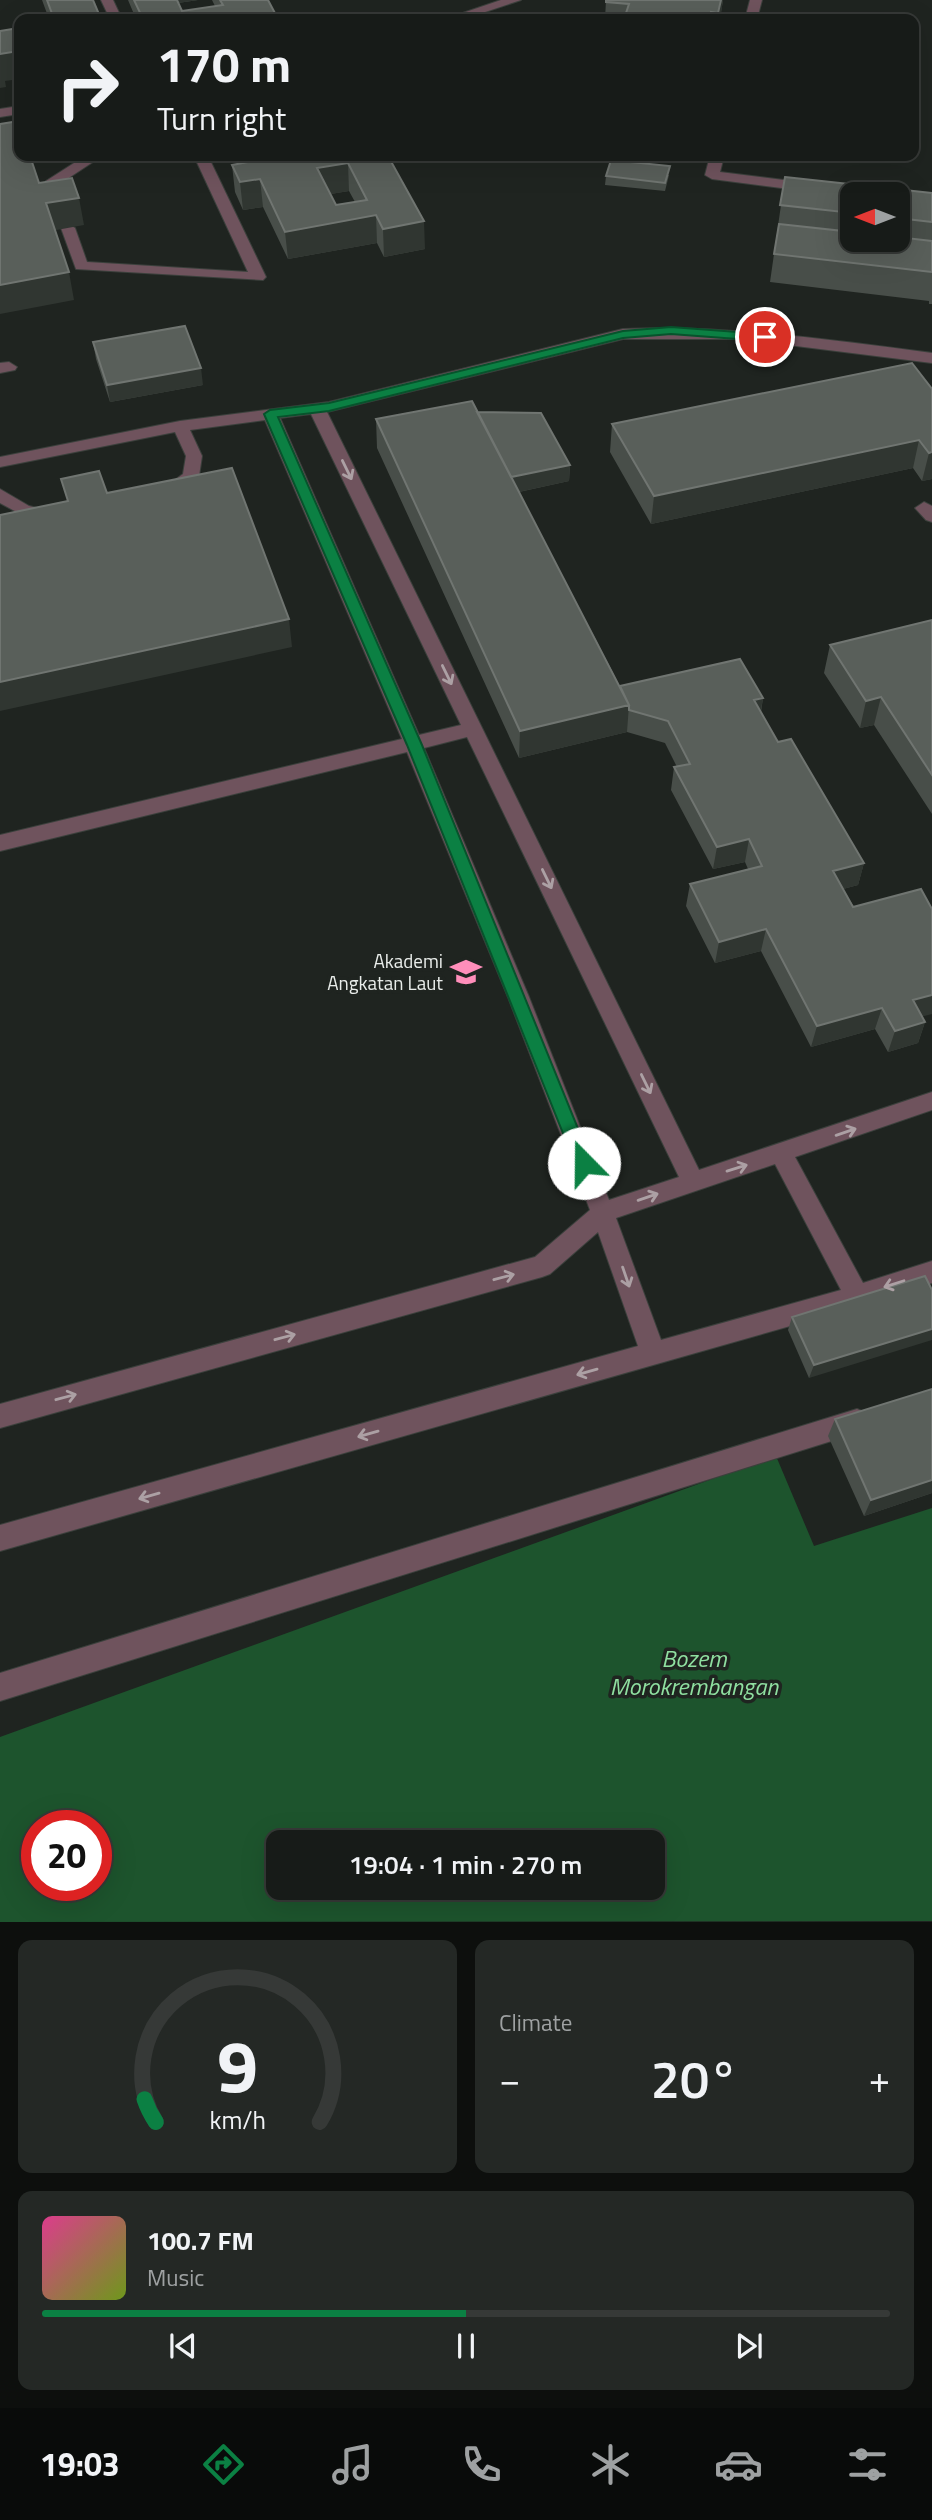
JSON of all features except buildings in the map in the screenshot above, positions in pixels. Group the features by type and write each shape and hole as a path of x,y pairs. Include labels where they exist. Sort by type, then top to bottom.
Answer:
{"lane":[{"path":"468,14 517,0"},
{"path":"497,14 517,0"},
{"path":"61,208 53,181 87,161"},
{"path":"68,228 80,265 258,277 203,161"},
{"path":"715,161 712,175 840,191"},
{"path":"0,462 180,425 317,409 623,334 671,331 775,338 932,358"},
{"path":"317,409 693,1182"},
{"path":"270,414 415,745 604,1212 653,1353"},
{"path":"154,497 165,494 191,476 194,456 180,425"},
{"path":"0,494 7,501 34,515 71,518"},
{"path":"0,843 474,729"},
{"path":"0,1416 542,1266 604,1212 932,1101"},
{"path":"781,1154 857,1296"},
{"path":"0,1538 857,1296 932,1272"},
{"path":"0,1687 879,1414"}],"water":[{"name":"Bozem Morokrembangan","path":"776,1456 814,1546 932,1508 932,1921 0,1922 0,1737"}],"place":[{"name":"Akademi Angkatan Laut","path":"466,972"}],"route":[{"path":"584,1163 415,745 270,414 329,407 623,334 671,331 765,337"}]}
